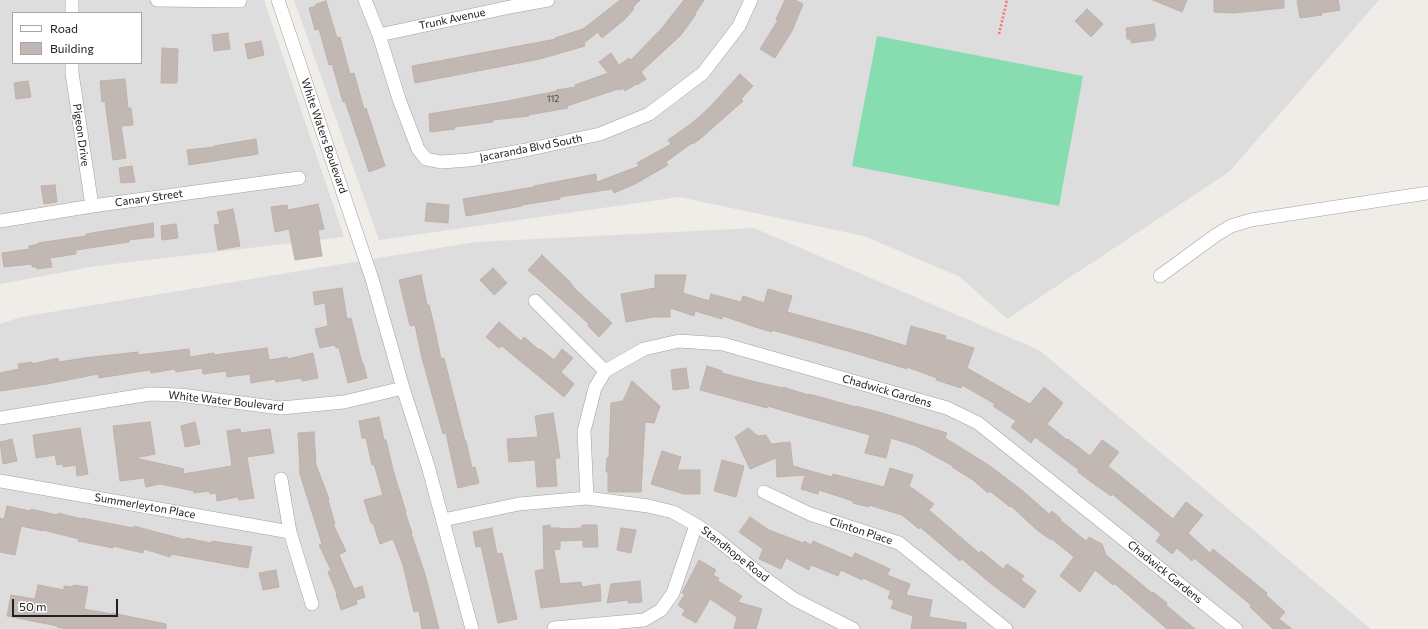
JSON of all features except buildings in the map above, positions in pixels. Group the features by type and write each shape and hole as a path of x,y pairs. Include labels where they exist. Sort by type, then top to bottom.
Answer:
{"street":[{"path":"72,0 72,12"},
{"path":"156,0 240,1"},
{"name":"White Waters Boulevard","path":"278,0 370,272 403,388 428,466 472,629"},
{"name":"Jacaranda Blvd South","path":"365,0 379,35 399,98 418,149 426,159 441,162 469,160 521,151 600,134 649,114 702,73 740,26 751,0"},
{"name":"Trunk Avenue","path":"379,35 514,3 548,0"},
{"name":"Pigeon Drive","path":"72,64 72,73 92,206"},
{"name":"Canary Street","path":"0,221 92,206 299,178"},
{"path":"1160,276 1216,235 1231,226 1252,220 1428,193"},
{"path":"535,301 605,371 595,388 584,431 587,498"},
{"name":"Chadwick Gardens","path":"605,371 644,349 678,341 723,344 947,408 978,423 1236,629"},
{"name":"White Water Boulevard","path":"0,418 150,394 180,395 281,408 344,402 403,388"},
{"path":"281,479 290,532 312,604"},
{"name":"Summerleyton Place","path":"0,481 290,532"},
{"name":"Clinton Place","path":"764,492 810,514 899,543 1006,629"},
{"name":"Standhope Road","path":"443,520 519,504 587,498 648,506 673,512 696,524 717,539 794,599 853,629"},
{"path":"554,628 644,620 661,610 673,594 696,524"}],"path":[{"path":"1000,34 1007,0"}],"shaded area":[{"path":"0,0 264,0 344,237 96,266 0,284"},
{"path":"294,0 1379,0 1229,172 1007,319 960,277 864,236 679,197 379,240"},
{"path":"754,228 1039,350 1371,629 0,629 0,324 21,317 475,242"}],"green space":[{"path":"877,36 1083,76 1059,206 852,166"}]}
